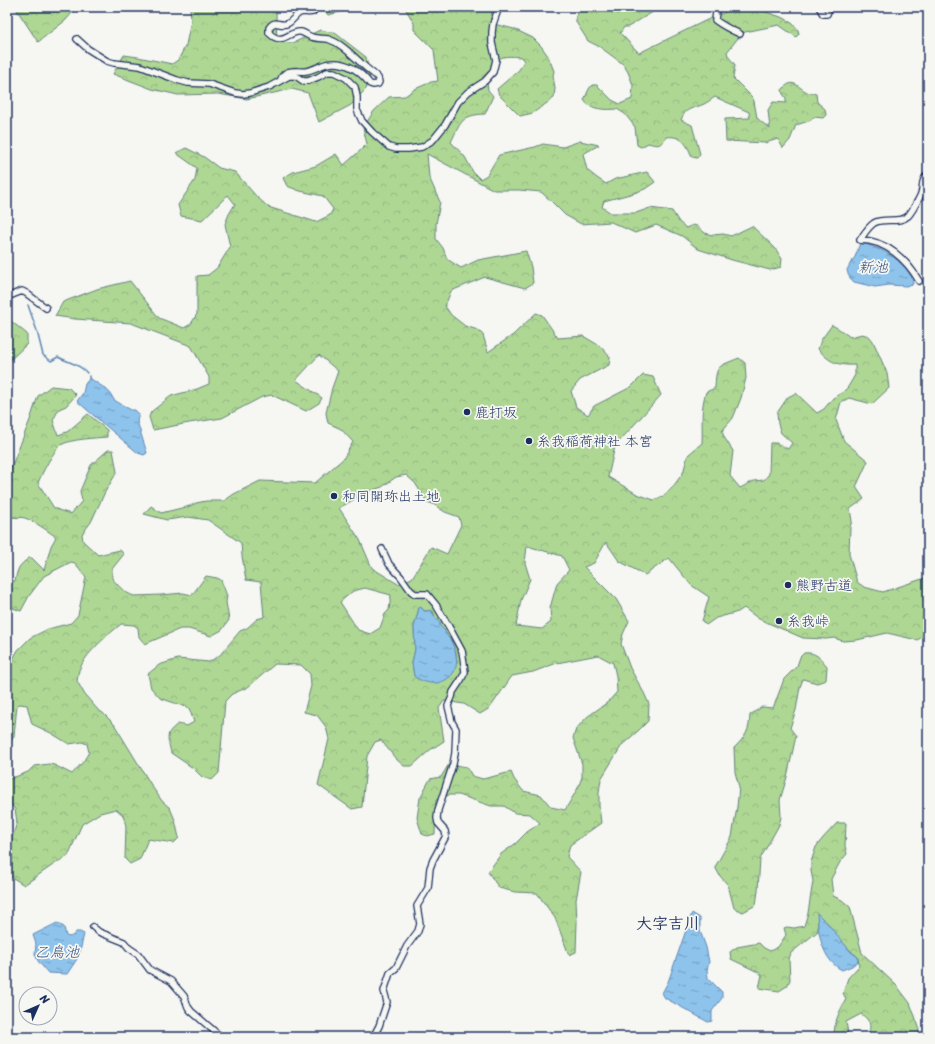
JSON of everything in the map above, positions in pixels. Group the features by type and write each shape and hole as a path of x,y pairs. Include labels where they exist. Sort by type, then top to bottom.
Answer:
{"street":[{"path":"280,81 282,76 287,72 308,70 328,63 339,63 349,66 365,78 370,84 375,85 379,82 375,75 334,41 323,38 314,38 298,32 281,39 275,38 270,33 269,28 272,24 288,24 299,13 313,12 316,7"},
{"path":"77,39 88,49 107,61 140,66 177,80 188,83 209,84 242,94 268,87 292,76 296,76 303,81 308,81 327,72 334,72 346,78 355,87 357,96 357,110 362,121 372,132 389,147 396,149 409,149 422,147 433,140 445,125 458,102 468,92 485,81 493,72 496,60 492,43 492,32 499,7"},
{"path":"719,7 716,12 715,20 730,30 740,34"},
{"path":"819,7 823,14 827,14 828,7"},
{"path":"919,281 910,267 894,252 876,242 860,240 875,222 903,219 907,216 921,194 923,181 928,174"},
{"path":"7,297 22,291 46,308"},
{"path":"373,1037 379,1026 387,1002 384,991 390,973 396,968 407,946 418,931 420,924 417,906 428,888 433,860 446,836 445,831 438,823 437,818 455,753 456,729 452,722 448,706 453,692 465,672 462,651 436,605 427,594 415,594 411,591 389,564 382,549"},
{"path":"93,927 98,932 124,942 129,948 138,954 150,970 171,981 184,996 191,1011 221,1037"}],"green space":[{"path":"15,7 77,7 66,20 38,42"},
{"path":"190,7 278,7 276,15 277,42 293,43 320,30 335,33 366,57 370,78 366,89 351,105 319,122 308,93 292,89 247,99 218,94 178,95 152,89 113,74 124,55 172,64 178,60 186,45 191,21"},
{"path":"321,7 355,7 328,15"},
{"path":"396,7 493,7 490,23 514,29 533,38 548,56 554,71 554,98 533,113 520,116 499,95 497,89 519,70 524,61 521,57 508,56 500,58 486,75 488,90 493,96 485,114 466,118 457,129 451,142 465,157 473,172 480,179 487,175 499,155 543,144 563,147 580,141 599,145 583,154 587,170 606,184 615,179 647,172 655,182 645,189 604,201 602,207 611,213 636,213 650,208 672,211 679,222 686,228 693,225 697,226 705,233 712,235 723,234 731,236 752,226 775,248 782,259 781,267 770,270 698,249 682,236 656,225 635,233 611,222 581,224 565,215 541,192 494,190 427,154 429,177 440,202 436,224 436,239 443,248 447,259 461,268 478,260 526,251 531,267 533,283 525,288 485,277 451,291 445,306 451,315 465,326 478,330 483,335 488,352 513,335 536,313 542,315 558,338 583,336 600,346 610,357 609,365 580,380 571,391 576,407 588,415 594,406 631,387 643,375 653,377 661,395 615,446 608,477 637,494 654,500 663,496 672,488 683,473 688,455 702,443 702,411 704,399 706,392 715,388 717,370 722,365 739,358 745,363 746,378 741,398 733,418 722,431 733,451 730,476 740,488 754,481 764,480 769,474 770,443 776,443 788,449 792,443 781,433 777,413 788,397 796,393 817,413 824,409 833,398 848,387 855,375 855,365 844,365 834,362 818,349 821,340 832,325 850,337 862,334 869,336 873,341 887,373 889,388 872,404 849,398 841,402 836,420 844,441 868,461 856,487 864,499 850,509 852,521 850,527 849,554 857,582 864,587 883,592 928,577 928,634 917,640 887,633 857,640 843,641 834,638 803,638 759,619 744,608 738,612 716,618 706,625 702,621 709,597 691,585 669,558 645,575 619,561 606,542 594,563 584,567 616,599 629,621 623,634 621,644 630,668 649,704 648,721 622,745 601,779 599,806 601,823 570,845 567,857 581,872 576,900 576,952 569,955 555,918 537,893 515,892 499,888 488,872 501,854 540,823 530,814 515,813 504,806 491,806 459,795 449,795 436,800 435,834 427,836 422,834 417,818 420,798 430,779 441,777 449,764 467,767 472,776 483,779 511,772 514,779 523,791 541,795 551,807 565,810 578,788 582,777 582,764 573,738 576,729 587,717 608,702 617,692 613,663 598,655 557,663 533,672 512,676 490,708 480,714 464,704 444,701 439,708 444,741 430,750 412,766 404,766 395,758 381,740 375,742 367,756 362,807 352,809 318,785 329,739 326,727 317,715 304,712 311,686 310,674 301,665 275,664 248,687 232,694 225,701 219,773 212,780 202,777 193,768 171,753 169,744 169,734 178,724 187,726 194,722 189,708 160,698 151,688 148,674 159,665 178,659 209,662 220,655 240,631 247,628 257,619 264,617 261,582 246,580 241,543 208,520 188,517 167,520 144,514 151,506 161,513 206,501 224,501 234,494 260,481 315,483 343,459 353,442 341,429 328,423 326,413 338,371 319,355 296,380 322,398 319,403 306,411 272,395 262,397 222,418 153,430 149,417 151,412 171,396 209,384 209,377 191,346 131,323 55,316 63,302 97,289 130,281 159,318 184,328 191,324 197,314 197,276 208,275 217,268 230,247 225,224 235,204 228,195 202,220 181,216 178,205 195,180 197,168 176,153 186,148 204,157 219,168 235,172 268,207 316,222 330,215 333,209 323,196 300,191 287,186 283,178 293,172 316,166 336,154 344,165 367,144 363,128 374,111 389,97 405,96 415,89 431,82 438,81 434,50 414,30 414,23 405,8","holes":["406,475 415,483 427,502 445,512 459,517 461,525 447,554 431,547 412,578 398,584 372,568 360,540 339,508 367,492 382,487 396,477","527,546 562,556 569,570 557,583 550,608 551,622 542,629 516,626 521,600 530,579 525,563","365,588 391,595 389,610 385,614 380,628 370,634 358,630 340,602 353,591","419,608 422,608 423,611 433,611 435,617 440,623 440,626 451,640 456,653 457,662 414,676 412,663 415,649 414,627"]},
{"path":"578,7 661,7 628,27 624,27 620,33 639,53 737,7 751,7 784,18 792,23 798,30 799,34 796,37 779,25 745,32 738,38 727,52 728,56 735,65 733,78 752,97 757,118 770,129 768,110 773,102 786,103 786,98 782,90 792,83 807,92 816,94 817,102 825,109 826,115 823,118 814,117 809,121 796,125 790,140 783,148 778,139 765,143 726,141 725,119 750,118 749,112 715,97 704,104 687,111 681,120 692,125 700,154 697,158 692,157 686,144 676,137 666,137 659,144 655,145 648,143 641,147 637,145 635,127 625,114 617,109 594,108 584,100 592,85 597,85 612,100 620,104 632,99 633,85 623,64 600,47 588,41 576,22"},
{"path":"7,321 11,321 27,334 27,344 7,363"},
{"path":"51,386 69,388 76,395 66,406 59,409 53,420 58,435 67,432 88,414 107,430 107,437 83,439 65,443 58,448 51,457 38,483 54,508 71,514 82,501 80,491 91,465 108,450 113,450 117,472 105,492 91,522 82,534 83,541 98,555 120,550 124,554 112,569 112,578 122,589 134,596 183,593 192,595 206,576 221,580 227,596 226,602 229,620 222,630 211,636 189,629 180,629 145,644 139,637 138,628 134,625 121,624 93,649 84,660 79,671 77,681 85,695 98,710 114,724 153,788 162,801 170,808 175,820 179,838 174,843 148,839 140,859 130,864 125,859 126,826 123,815 116,809 100,813 82,824 68,856 24,885 7,874 8,852 17,822 15,809 11,805 7,806 7,780 28,772 34,766 49,764 72,774 83,762 89,752 87,744 82,742 69,744 32,724 27,705 20,704 17,705 14,736 7,748 7,667 18,650 30,638 48,629 71,623 78,615 86,577 75,563 71,562 44,576 29,596 21,611 13,608 7,601 7,592 10,585 15,581 21,565 29,558 32,558 44,570 51,546 56,537 29,519 16,518 7,514 7,478 38,396"},
{"path":"804,653 814,654 827,666 826,680 817,683 803,679 800,687 796,710 790,728 796,736 787,777 780,800 781,817 779,825 760,859 756,905 743,912 734,908 728,885 720,876 715,867 732,837 737,807 739,787 735,772 734,748 746,733 749,726 750,715 762,707 773,708 784,679 797,666 800,657"},
{"path":"837,823 846,823 845,846 847,854 840,862 831,879 833,896 842,900 850,907 862,953 897,986 910,1003 919,1027 918,1037 867,1037 870,1030 870,1024 869,1021 861,1014 846,1022 848,1033 846,1037 834,1037 836,1022 846,999 843,993 848,978 859,966 858,957 847,947 818,914 818,931 791,953 789,959 790,980 787,986 779,991 759,988 762,975 731,959 730,952 737,947 759,943 770,951 778,947 786,935 784,928 804,926 808,913 813,881 811,862 816,847"}],"water":[{"name":"新池","path":"860,243 880,249 892,256 907,270 912,278 913,284 906,286 889,285 875,287 854,282 850,278 847,270 855,257"},
{"path":"89,379 106,389 114,400 131,410 135,410 139,414 137,421 147,453 144,455 138,453 77,401 83,393 85,384"},
{"path":"420,607 424,611 431,610 451,641 456,654 457,660 454,672 450,677 437,683 425,682 414,676 412,663 415,649 414,627"},
{"path":"692,913 700,918 700,931 706,947 709,962 707,970 708,978 722,992 722,998 712,1011 712,1021 708,1022 665,998 662,993 668,982"},
{"path":"817,913 851,952 858,957 858,961 852,966 842,970 835,966 830,960 822,945"},
{"name":"乙鳥池","path":"57,923 64,927 66,936 69,937 76,932 84,934 79,956 67,974 48,973 38,961 35,954 36,944 33,935"}],"waterway":[{"path":"28,305 43,355 51,361 58,357 77,365 87,373"}],"place":[{"name":"鹿打坂","path":"467,412"},
{"name":"糸我稲荷神社 本宮","path":"529,441"},
{"name":"和同開珎出土地","path":"334,496"},
{"name":"熊野古道","path":"788,585"},
{"name":"糸我峠","path":"779,621"}],"district":[{"name":"大字吉川","path":"668,923"}]}
